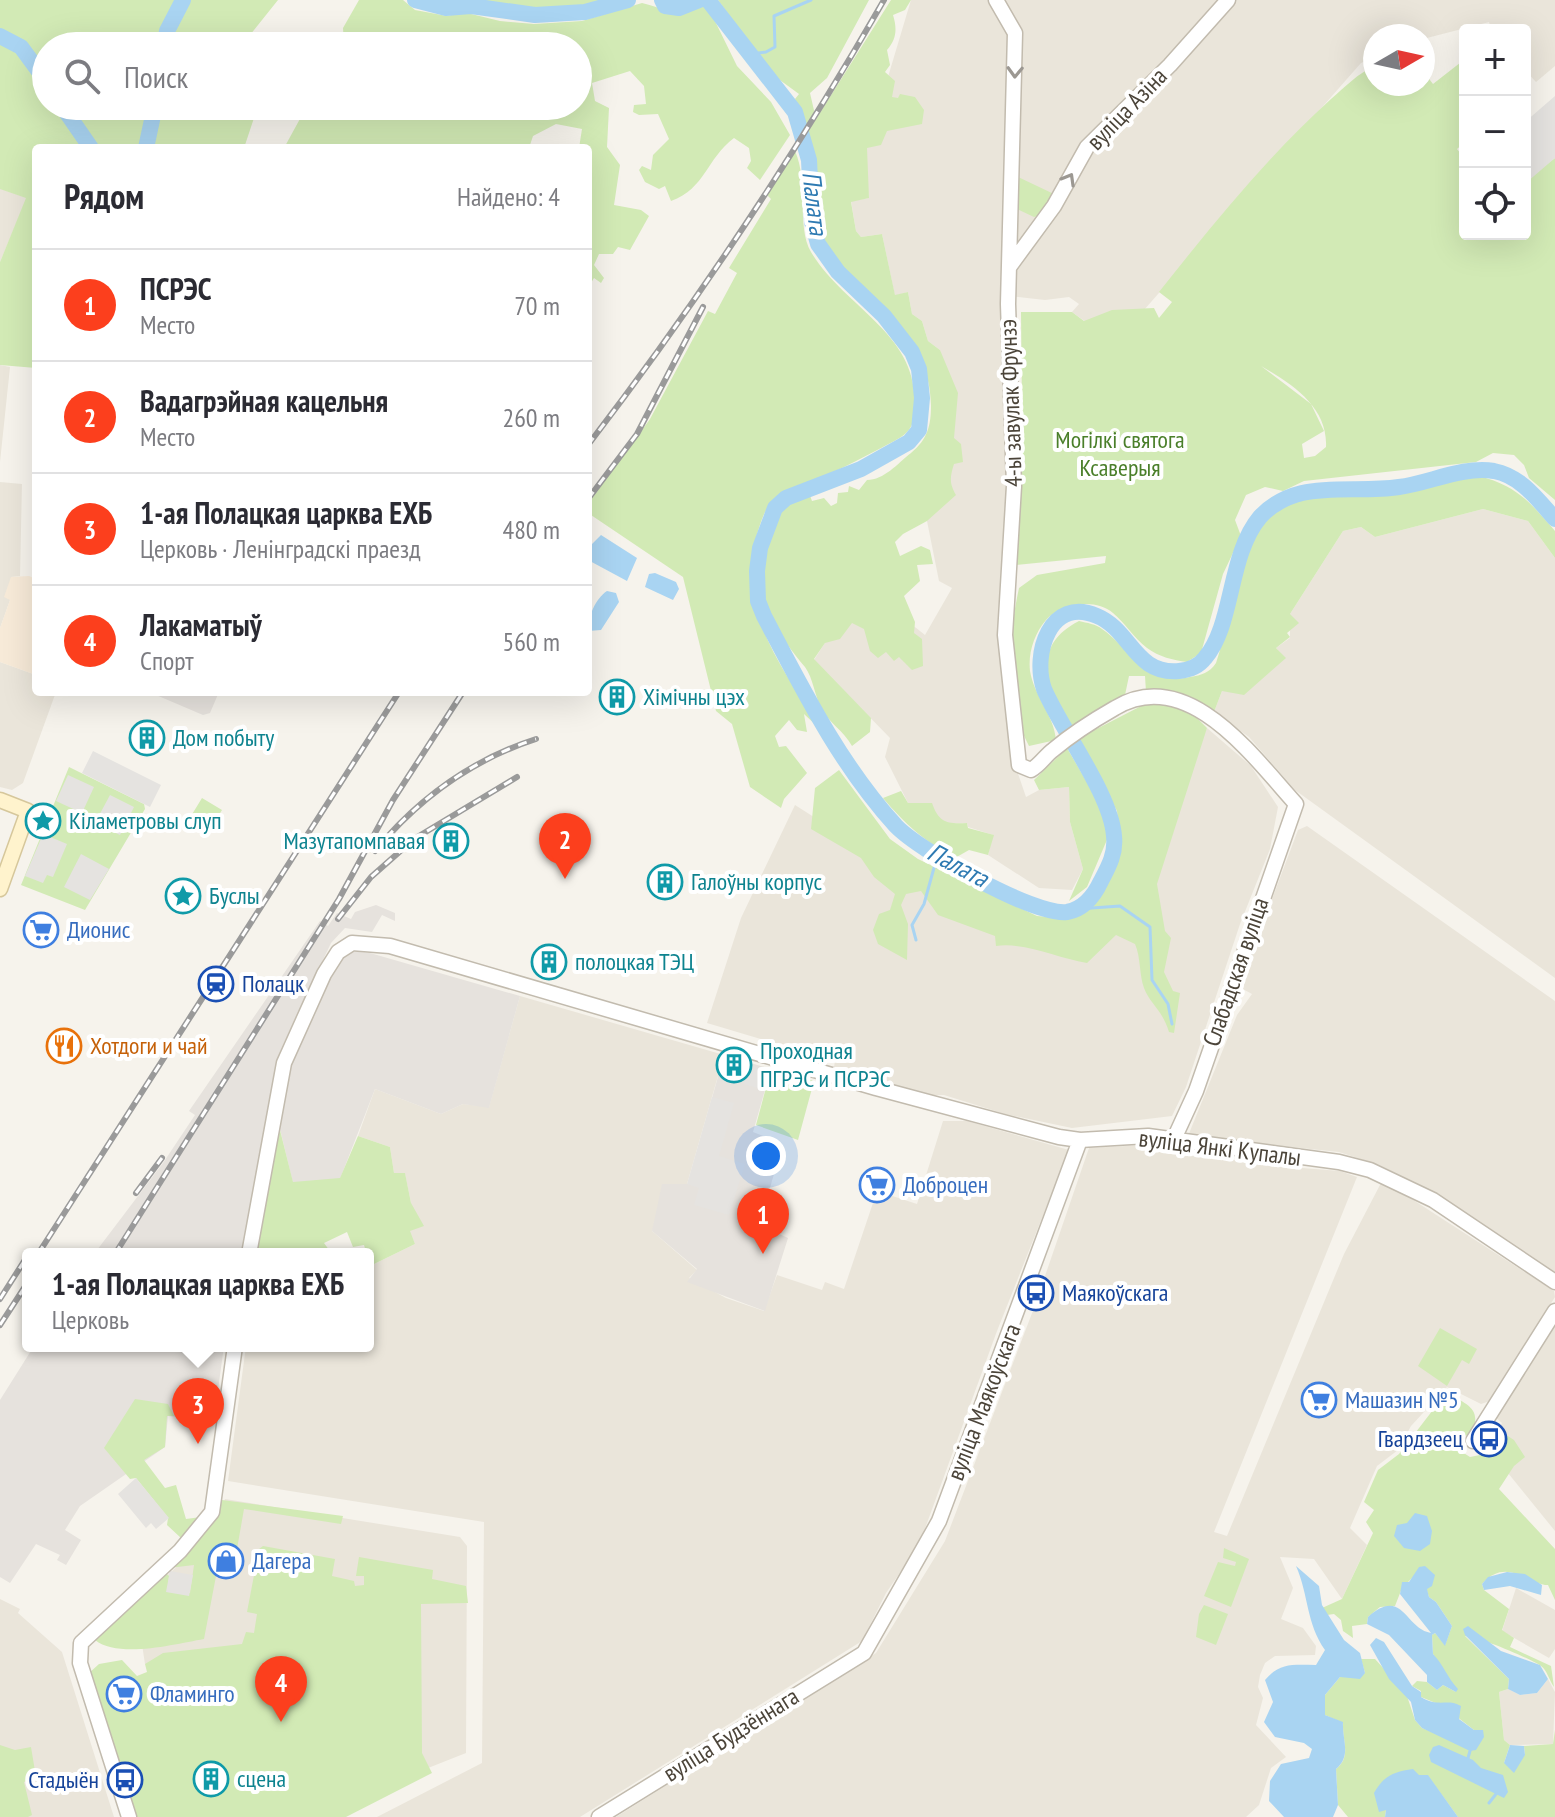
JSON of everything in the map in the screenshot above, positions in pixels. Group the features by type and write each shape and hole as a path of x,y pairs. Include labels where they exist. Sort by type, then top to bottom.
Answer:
{"main road":[{"path":"0,800 28,811 0,889"}],"street":[{"name":"4-ы завулак Фрунзэ","path":"996,0 1015,33 1010,267 1014,486 1005,635 1006,675 1019,765 1031,770 1093,722 1137,698 1150,696 1192,706 1212,717 1235,737 1296,804"},
{"name":"вуліца Азіна","path":"1010,267 1044,221 1087,147 1170,65 1228,0"},
{"path":"1011,212 1025,221 1044,221"},
{"name":"Слабадская вуліца","path":"1174,1139 1196,1091 1296,804"},
{"name":"вуліца Янкі Купалы","path":"250,1248 284,1063 324,974 338,952 352,943 390,946 882,1090 1080,1140 1126,1136 1174,1139 1339,1162 1370,1170 1433,1200 1555,1282"},
{"name":"вуліца Маякоўскага","path":"864,1653 939,1521 1080,1140"},
{"path":"1473,1441 1555,1311"},
{"path":"129,1817 80,1663 81,1643 180,1551 212,1512 234,1352"},
{"name":"вуліца Будзённага","path":"599,1817 864,1653"}],"shaded area":[{"path":"911,0 1555,0 1555,66 1536,82 1531,77 1531,24 1459,24 1459,30 1435,36 1435,24 1363,24 1363,62 1115,343 1072,312 1079,304 1069,297 1045,300 1001,295 1013,759 1026,797 1039,790 1069,787 1070,822 1083,869 1072,890 1039,888 988,855 993,835 968,827 967,823 948,824 937,817 931,803 908,803 885,757 890,738 814,660 862,585 925,635 952,588 939,581 927,521 951,467 940,350 928,341 922,321 912,314 908,292 895,296 882,234 861,237 856,231 851,201 869,198 864,157"},
{"path":"1555,96 1555,158 1531,179 1531,168 1531,117"},
{"path":"0,168 27,198 0,262"},
{"path":"0,365 10,367 0,462"},
{"path":"0,482 22,484 20,576 11,577 10,600 0,628"},
{"path":"1483,509 1528,521 1555,558 1555,978 1295,790 1249,737 1214,712 1222,691 1285,658 1276,648 1290,638 1290,614 1343,531 1361,527 1375,537"},
{"path":"11,577 32,577 32,674 0,662 0,628 10,600 4,597"},
{"path":"0,662 32,674 32,696 55,696 23,783 12,790 0,787"},
{"path":"158,696 217,696 210,713 203,715"},
{"path":"1207,728 1251,766 1278,807 1270,849 1240,924 1186,1087 1172,1116 1072,1128 1005,1114 944,1095 923,1095 834,1067 835,1061 707,1023 741,918 795,805 966,914 1087,957 1194,759"},
{"path":"93,751 161,785 150,807 82,773"},
{"path":"68,775 94,787 82,813 56,801"},
{"path":"110,795 134,807 120,835 95,823"},
{"path":"1307,826 1555,1001 1555,1273 1432,1191 1379,1165 1339,1152 1188,1136 1237,1015 1252,994 1239,987 1298,830"},
{"path":"43,834 67,844 53,877 47,875 43,883 25,876"},
{"path":"81,854 109,869 90,900 64,887"},
{"path":"376,905 395,913 395,921 382,915 372,932 345,928 331,943 281,1049 244,1248 99,1248 163,1163 195,1115 189,1111 320,921 328,926 337,913 351,919 355,912"},
{"path":"348,951 370,953 520,996 489,1108 463,1104 441,1114 375,1089 340,1179 293,1183 279,1125 291,1067 330,978"},
{"path":"520,996 724,1055 687,1184 652,1231 697,1270 689,1278 726,1298 764,1311 777,1275 822,1290 825,1282 844,1289 877,1191 917,1204 943,1121 967,1121 1069,1150 997,1331 919,1545 886,1593 862,1641 580,1817 377,1817 482,1763 484,1522 228,1481 245,1352 374,1352 374,1264 415,1244 409,1231 411,1203 405,1174 394,1173 390,1147 358,1136 375,1089 441,1114 463,1104 489,1107"},
{"path":"724,1055 771,1069 753,1132 766,1137 759,1158 777,1164 759,1225 788,1238 765,1311 687,1282 697,1269 652,1231 662,1184 688,1184"},
{"path":"749,1065 770,1071 765,1090 744,1084"},
{"path":"712,1097 734,1103 719,1156 745,1164 729,1215 694,1205 699,1188 687,1184"},
{"path":"1144,1145 1265,1165 1340,1171 1357,1177 1214,1532 1227,1536 1344,1254 1381,1183 1404,1194 1554,1291 1555,1297 1490,1401 1481,1404 1447,1387 1411,1426 1398,1450 1377,1466 1350,1528 1367,1545 1342,1599 1314,1559 1280,1557 1293,1588 1281,1619 1303,1628 1316,1646 1315,1655 1275,1656 1265,1663 1260,1675 1258,1687 1263,1698 1256,1725 1286,1757 1271,1768 1259,1805 1246,1817 616,1817 876,1653 945,1541 1034,1308 1089,1148"},
{"path":"1555,1327 1555,1531 1487,1447 1502,1423 1496,1418"},
{"path":"30,1352 223,1352 214,1419 219,1421 168,1416 165,1447 80,1506 65,1530 81,1540 66,1565 57,1560 60,1555 36,1544 10,1583 0,1577 0,1400"},
{"path":"136,1478 169,1518 156,1529 151,1523 146,1528 118,1494"},
{"path":"225,1499 460,1537 467,1546 466,1753 423,1770 403,1647 145,1664 136,1605 208,1537"},
{"path":"170,1571 193,1575 189,1596 166,1592"},
{"path":"1516,1588 1555,1610 1555,1649 1549,1658 1502,1631"},
{"path":"0,1599 20,1609 18,1613 62,1652 114,1817 0,1817"},
{"path":"1548,1679 1555,1692 1553,1744 1510,1745 1504,1740 1499,1692 1508,1689 1520,1695 1537,1693"}],"green space":[{"path":"0,0 278,0 252,32 32,32 32,120 253,120 245,144 32,144 32,368 0,365 0,262 26,198 0,189"},
{"path":"359,0 403,0 415,10 447,16 463,12 500,21 534,24 582,21 642,3 678,12 702,4 713,17 737,66 771,102 790,135 760,180 747,168 751,161 749,148 734,138 692,189 671,201 665,186 659,189 645,182 639,170 642,166 651,170 653,155 669,139 658,114 639,115 633,112 634,105 646,104 644,86 630,71 592,83 592,32 343,32"},
{"path":"479,0 609,0 577,7 544,8"},
{"path":"718,0 869,0 827,78 810,93 816,119 891,0 911,0 905,10 893,15 895,33 887,50 890,65 885,72 895,81 892,97 898,98 900,94 915,97 924,110 922,124 887,131 881,145 867,148 869,198 851,202 856,231 861,237 882,234 895,295 908,292 912,314 922,321 928,341 940,350 958,393 954,438 961,444 963,462 954,464 952,473 951,483 956,495 927,521 895,542 900,556 921,546 930,550 933,564 917,565 920,581 904,596 915,622 914,633 922,639 923,666 912,670 899,657 894,661 886,652 878,658 870,651 864,629 852,623 840,639 825,643 814,659 871,718 870,732 852,746 824,713 808,671 781,636 771,617 763,588 766,550 774,524 789,503 809,493 812,501 824,498 831,506 837,503 838,493 848,492 849,486 859,490 867,480 885,474 917,448 925,437 930,419 927,378 905,334 837,262 823,241 815,209 813,151 795,99 799,94 773,75"},
{"name":"Могілкі святога Ксаверыя","path":"1459,64 1459,240 1531,240 1531,176 1555,158 1555,500 1529,478 1524,465 1514,455 1493,453 1476,462 1304,481 1283,491 1265,487 1246,495 1235,520 1241,536 1223,574 1201,653 1187,662 1166,658 1152,651 1113,613 1097,605 1078,604 1052,614 1046,620 1033,644 1030,671 1035,689 1052,722 1056,740 1029,746 1015,708 1010,668 1012,627 1019,588 1037,575 1105,563 1106,556 1015,565 1022,411 1021,312 1072,312 1084,321 1112,310 1154,308 1159,318 1172,302 1159,292 1220,216 1307,121 1363,72 1363,96 1435,96 1435,82","holes":["1261,366 1296,389 1310,403","1311,405 1321,420 1325,433 1326,447 1315,456 1304,458 1302,444 1324,431"]},
{"path":"592,83 595,101 609,108 607,147 620,165 614,205 641,210 649,216 630,250 618,247 613,254 599,254 594,265 604,278 601,283 594,278 592,281 592,144 580,144 582,129 556,124 533,136 530,144 286,144 299,120 592,120"},
{"path":"795,151 801,176 804,230 811,252 897,346 908,367 914,391 913,420 906,433 842,468 783,494 768,508 760,525 752,564 758,614 778,661 821,726 820,729 804,714 807,732 797,730 789,720 775,736 779,747 786,746 807,773 784,799 781,808 750,787 732,724 716,711 683,577 592,516 592,499 650,419 708,311 715,314 737,273 729,268 771,199 767,195"},
{"path":"1016,176 1056,195 1043,215 1034,217 1017,209"},
{"path":"1479,476 1513,490 1538,512 1555,531 1555,558 1528,521 1483,509 1375,537 1361,527 1343,531 1290,614 1299,623 1287,633 1290,637 1276,648 1286,658 1244,695 1222,691 1214,712 1146,692 1145,676 1129,676 1125,695 1096,710 1070,733 1051,687 1048,657 1053,644 1063,632 1079,621 1100,627 1141,665 1162,677 1175,679 1202,674 1216,663 1244,560 1259,528 1272,513 1287,503 1305,497 1401,493"},
{"path":"1147,703 1180,708 1207,728 1157,884 1165,931 1171,938 1164,972 1173,991 1180,993 1174,1033 1169,1032 1144,988 1135,944 1116,935 1087,963 1030,948 996,946 995,936 938,915 921,891 906,894 901,905 908,924 907,960 878,944 873,930 879,914 890,910 895,894 874,877 861,858 811,829 815,788 839,770 890,839 918,859 1037,916 1060,918 1078,915 1093,905 1120,844 1117,811 1079,738"},
{"path":"1067,748 1095,796 1109,835 1087,887 1069,901 1083,869 1070,822 1069,787 1039,790 1034,780"},
{"path":"69,767 144,804 145,809 85,910 21,885"},
{"path":"901,791 908,803 932,803 945,821 967,823 968,828 994,835 988,855 969,850 955,858 925,839 883,798"},
{"path":"202,798 222,810 211,828 191,816"},
{"path":"771,1069 814,1081 798,1140 756,1125"},
{"path":"279,1126 293,1182 340,1178 358,1136 390,1147 394,1173 405,1173 411,1203 424,1226 410,1231 415,1244 374,1264 374,1248 365,1248 364,1245 353,1247 347,1232 324,1243 328,1248 257,1248"},
{"path":"1440,1328 1477,1349 1469,1364 1462,1360 1447,1386 1418,1366"},
{"path":"1446,1393 1467,1405 1474,1414 1474,1426 1470,1435 1461,1436 1459,1450 1470,1457 1480,1455 1495,1432 1500,1431 1514,1440 1525,1457 1514,1466 1499,1489 1555,1549 1555,1600 1548,1585 1509,1572 1491,1576 1482,1584 1484,1590 1509,1609 1502,1630 1514,1638 1510,1647 1551,1666 1554,1687 1545,1670 1535,1662 1491,1643 1465,1636 1509,1679 1508,1689 1499,1692 1504,1740 1510,1745 1504,1763 1525,1755 1524,1746 1553,1744 1555,1730 1555,1817 1458,1817 1428,1776 1419,1775 1386,1810 1385,1817 1348,1817 1338,1805 1336,1769 1345,1753 1343,1723 1325,1715 1325,1695 1340,1677 1365,1673 1361,1659 1375,1659 1406,1693 1415,1720 1422,1728 1443,1736 1474,1730 1443,1706 1421,1697 1421,1691 1412,1686 1417,1681 1427,1682 1437,1690 1443,1685 1456,1692 1433,1654 1432,1635 1435,1633 1445,1645 1452,1626 1429,1597 1426,1588 1413,1577 1402,1588 1395,1606 1380,1607 1368,1617 1367,1624 1352,1626 1353,1638 1343,1631 1341,1620 1334,1614 1327,1615 1322,1608 1342,1599 1373,1533 1366,1522 1374,1510 1364,1502 1378,1470 1399,1454"},
{"path":"135,1399 168,1404 174,1416 167,1416 165,1447 144,1460 165,1488 176,1485 186,1519 201,1517 181,1538 167,1525 168,1518 136,1478 130,1479 104,1448"},
{"path":"222,1500 343,1516 341,1524 244,1509 237,1549 221,1550 204,1639 132,1649 105,1646 95,1640 165,1572 169,1576 167,1592 190,1593 194,1565 169,1568 205,1533"},
{"path":"263,1546 335,1559 332,1576 354,1581 355,1586 364,1585 364,1576 356,1576 359,1557 433,1570 432,1579 466,1586 468,1603 421,1604 422,1753 432,1773 346,1817 134,1817 88,1674 99,1664 122,1660 137,1676 147,1672 145,1664 163,1653 242,1644 246,1632 254,1633 257,1614 247,1612 259,1549"},
{"path":"1224,1548 1249,1559 1231,1607 1204,1596 1218,1562 1235,1566 1236,1562 1223,1558"},
{"path":"1204,1605 1228,1614 1216,1645 1196,1637 1199,1614"},
{"path":"0,1745 15,1750 31,1747 36,1777 24,1782 32,1815 28,1817 0,1817"}],"water":[{"path":"601,535 637,558 627,581 592,562 592,544"},
{"path":"655,573 676,582 679,589 673,600 645,587 649,574"},
{"path":"607,591 616,593 619,602 601,630 592,631 592,612"},
{"path":"1415,1513 1427,1516 1432,1531 1430,1544 1420,1551 1404,1548 1394,1536 1397,1525 1407,1523"},
{"path":"1296,1566 1319,1586 1322,1605 1344,1640 1360,1653 1365,1673 1360,1679 1340,1677 1325,1695 1325,1715 1343,1722 1345,1747 1344,1758 1336,1769 1338,1805 1333,1817 1284,1817 1269,1801 1270,1781 1281,1764 1309,1758 1312,1749 1304,1743 1275,1737 1264,1722 1273,1702 1265,1680 1282,1667 1316,1665 1325,1650 1314,1630"},
{"path":"1425,1566 1435,1575 1432,1586 1427,1589 1429,1597 1452,1626 1445,1646 1435,1633 1432,1635 1433,1654 1458,1689 1456,1692 1443,1685 1437,1690 1389,1635 1367,1624 1368,1617 1389,1606 1396,1607 1422,1630 1431,1633 1400,1594 1402,1582 1409,1582 1419,1567"},
{"path":"1507,1572 1525,1574 1542,1585 1541,1595 1510,1586 1484,1590 1482,1584 1488,1577"},
{"path":"1468,1626 1501,1651 1540,1665 1548,1679 1537,1693 1520,1695 1508,1689 1509,1679 1465,1635 1463,1629"},
{"path":"1376,1638 1384,1642 1412,1686 1421,1692 1421,1697 1461,1706 1459,1719 1474,1730 1483,1730 1484,1737 1476,1750 1470,1751 1422,1728 1415,1720 1411,1702 1389,1679 1370,1645"},
{"path":"1439,1745 1473,1760 1481,1768 1503,1775 1508,1792 1504,1798 1431,1762 1429,1755 1433,1747"},
{"path":"1510,1745 1524,1746 1525,1755 1514,1773 1504,1763"},
{"path":"1413,1769 1419,1775 1428,1775 1458,1817 1385,1817 1386,1810 1379,1812 1374,1793 1378,1787 1390,1775"}],"waterway":[{"name":"Палата","path":"167,32 183,0"},
{"name":"Палата","path":"415,0 446,8 471,6 535,15 585,12 628,0"},
{"path":"662,0 665,6 679,8 699,0"},
{"name":"Палата","path":"708,0 795,112 809,160 812,222 818,244 838,272 884,316 912,352 919,369 922,398 919,430 909,442 861,469 786,498 775,508 760,548 757,571 758,601 764,616 840,752 896,826 928,851 1005,893 1051,910 1067,912 1078,908 1088,901 1098,887 1113,854 1111,819 1095,782 1052,706 1041,675 1043,645 1048,632 1056,621 1067,614 1081,612 1097,616 1118,631 1152,666 1164,670 1183,670 1200,663 1214,644 1250,533 1264,513 1290,497 1326,490 1399,487 1482,470 1504,474 1521,483 1555,519"},
{"path":"751,54 775,47 774,16 811,0"},
{"name":"Палата","path":"0,36 21,47 32,62"},
{"name":"Палата","path":"72,120 88,144"},
{"name":"Палата","path":"147,144 152,120"},
{"path":"916,940 912,925 924,904 937,857"},
{"path":"1078,909 1120,906 1150,927 1152,980 1168,1004 1172,1024"},
{"path":"1468,1758 1470,1751"},
{"path":"1489,1803 1496,1794"}],"railway":[{"path":"592,440 743,228 884,0"},
{"path":"592,494 637,434 703,307"},
{"path":"42,1248 396,696"},
{"path":"119,1248 339,899 393,800 460,696"},
{"path":"375,851 409,815 447,783 489,758 536,739"},
{"path":"338,919 371,877 414,839 517,777"},
{"path":"136,1193 162,1158"},
{"path":"0,1299 22,1264"},
{"path":"0,1325 22,1291"}],"place":[{"name":"Хімічны цэх","path":"617,697"},
{"name":"Дом побыту","path":"147,738"},
{"name":"Кіламетровы слуп","path":"43,821"},
{"name":"Мазутапомпавая","path":"451,841"},
{"name":"Вадагрэйная кацельня","path":"565,879"},
{"name":"Галоўны корпус","path":"665,882"},
{"name":"Буслы","path":"183,896"},
{"name":"Дионис","path":"41,930"},
{"name":"полоцкая ТЭЦ","path":"549,962"},
{"name":"Полацк","path":"216,984"},
{"name":"Хотдоги и чай","path":"64,1046"},
{"name":"Проходная ПГРЭС и ПСРЭС","path":"734,1065"},
{"name":"Доброцен","path":"877,1185"},
{"name":"ПСРЭС","path":"763,1254"},
{"name":"Маякоўскага","path":"1036,1293"},
{"name":"Машазин №5","path":"1319,1400"},
{"name":"Гвардзеец","path":"1489,1439"},
{"name":"1-ая Полацкая царква ЕХБ","path":"198,1444"},
{"name":"Дагера","path":"226,1561"},
{"name":"Фламинго","path":"124,1694"},
{"name":"Лакаматыў","path":"281,1722"},
{"name":"сцена","path":"211,1779"},
{"name":"Стадыён","path":"125,1780"}]}
